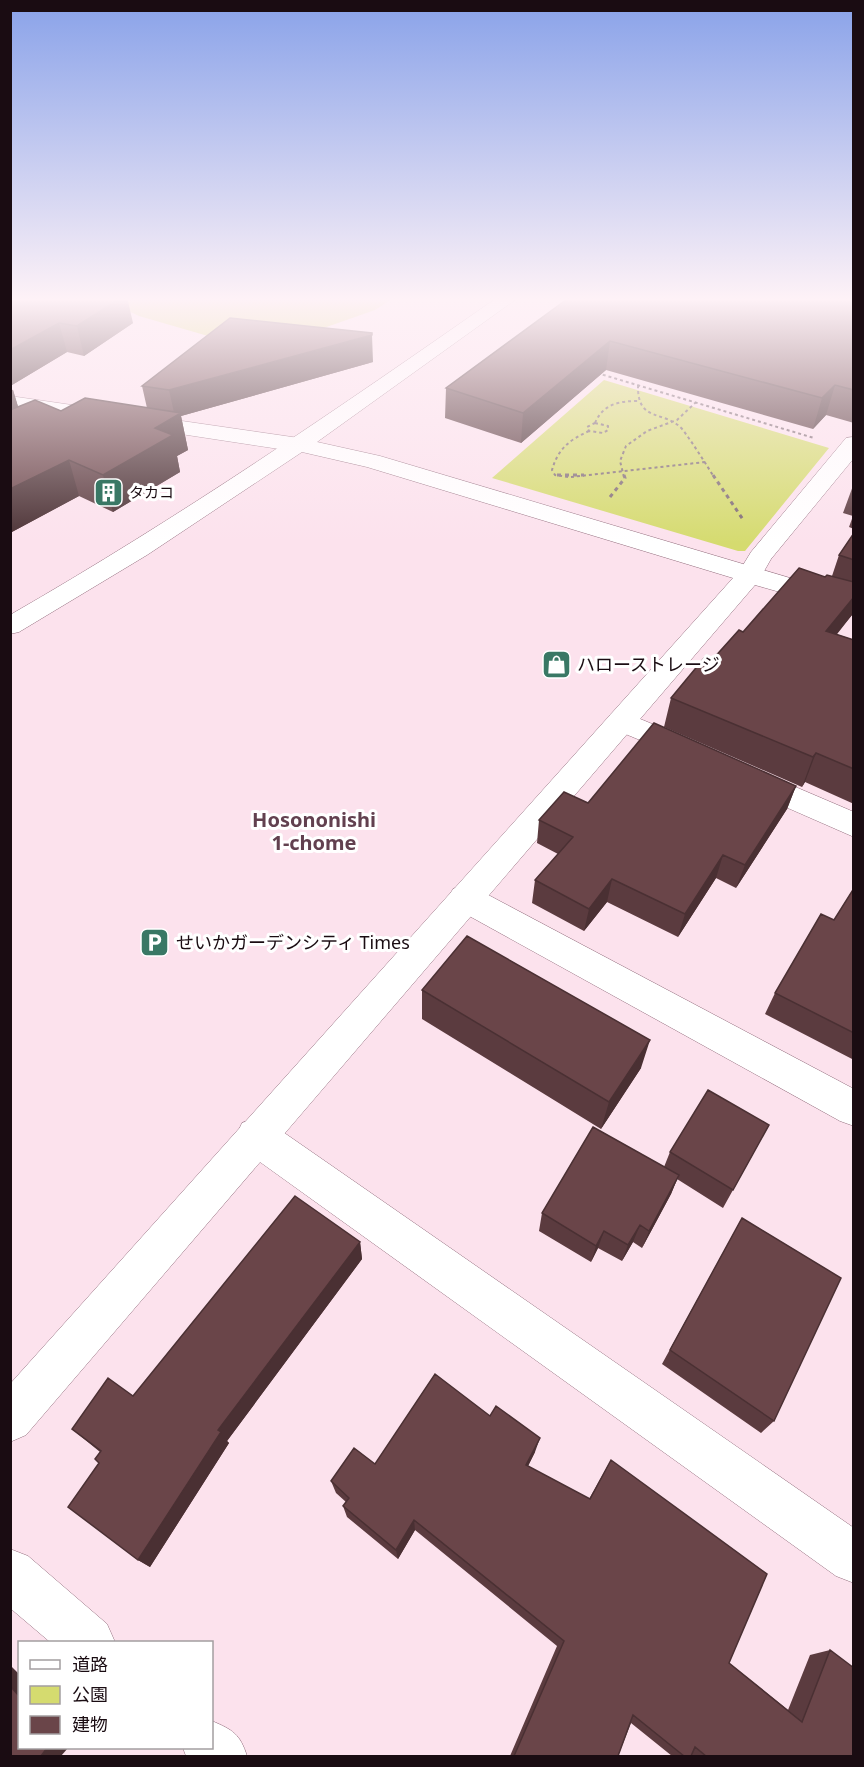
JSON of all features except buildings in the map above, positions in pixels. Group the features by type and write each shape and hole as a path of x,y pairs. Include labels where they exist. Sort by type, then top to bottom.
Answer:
{"street":[{"path":"10,626 123,559 299,445 392,379"},
{"path":"10,402 299,445 372,461 854,605"},
{"path":"42,428 73,412"},
{"path":"10,1419 750,575 759,557 851,446"},
{"path":"621,721 854,825"},
{"path":"465,898 854,1109"},
{"path":"256,1136 854,1558"},
{"path":"10,1574 88,1641"}],"path":[{"path":"618,379 851,446"},
{"path":"638,385 638,401 644,411 681,428 744,520 739,528"},
{"path":"595,423 605,408 619,402 638,401"},
{"path":"609,497 624,482 625,478 620,471 618,459 633,439 651,429 674,423 695,403"},
{"path":"590,431 587,428 589,424 608,426 608,430 603,433 590,431 562,447 556,454 552,470 555,475 569,477 705,462"}],"green space":[{"path":"604,380 829,448 745,551 738,551 492,478"}],"place":[{"name":"タカコ","path":"108,492"},
{"name":"ハローストレージ","path":"556,664"},
{"name":"せいかガーデンシティ Times","path":"155,942"}],"district":[{"name":"Hosononishi 1-chome","path":"314,830"}]}
